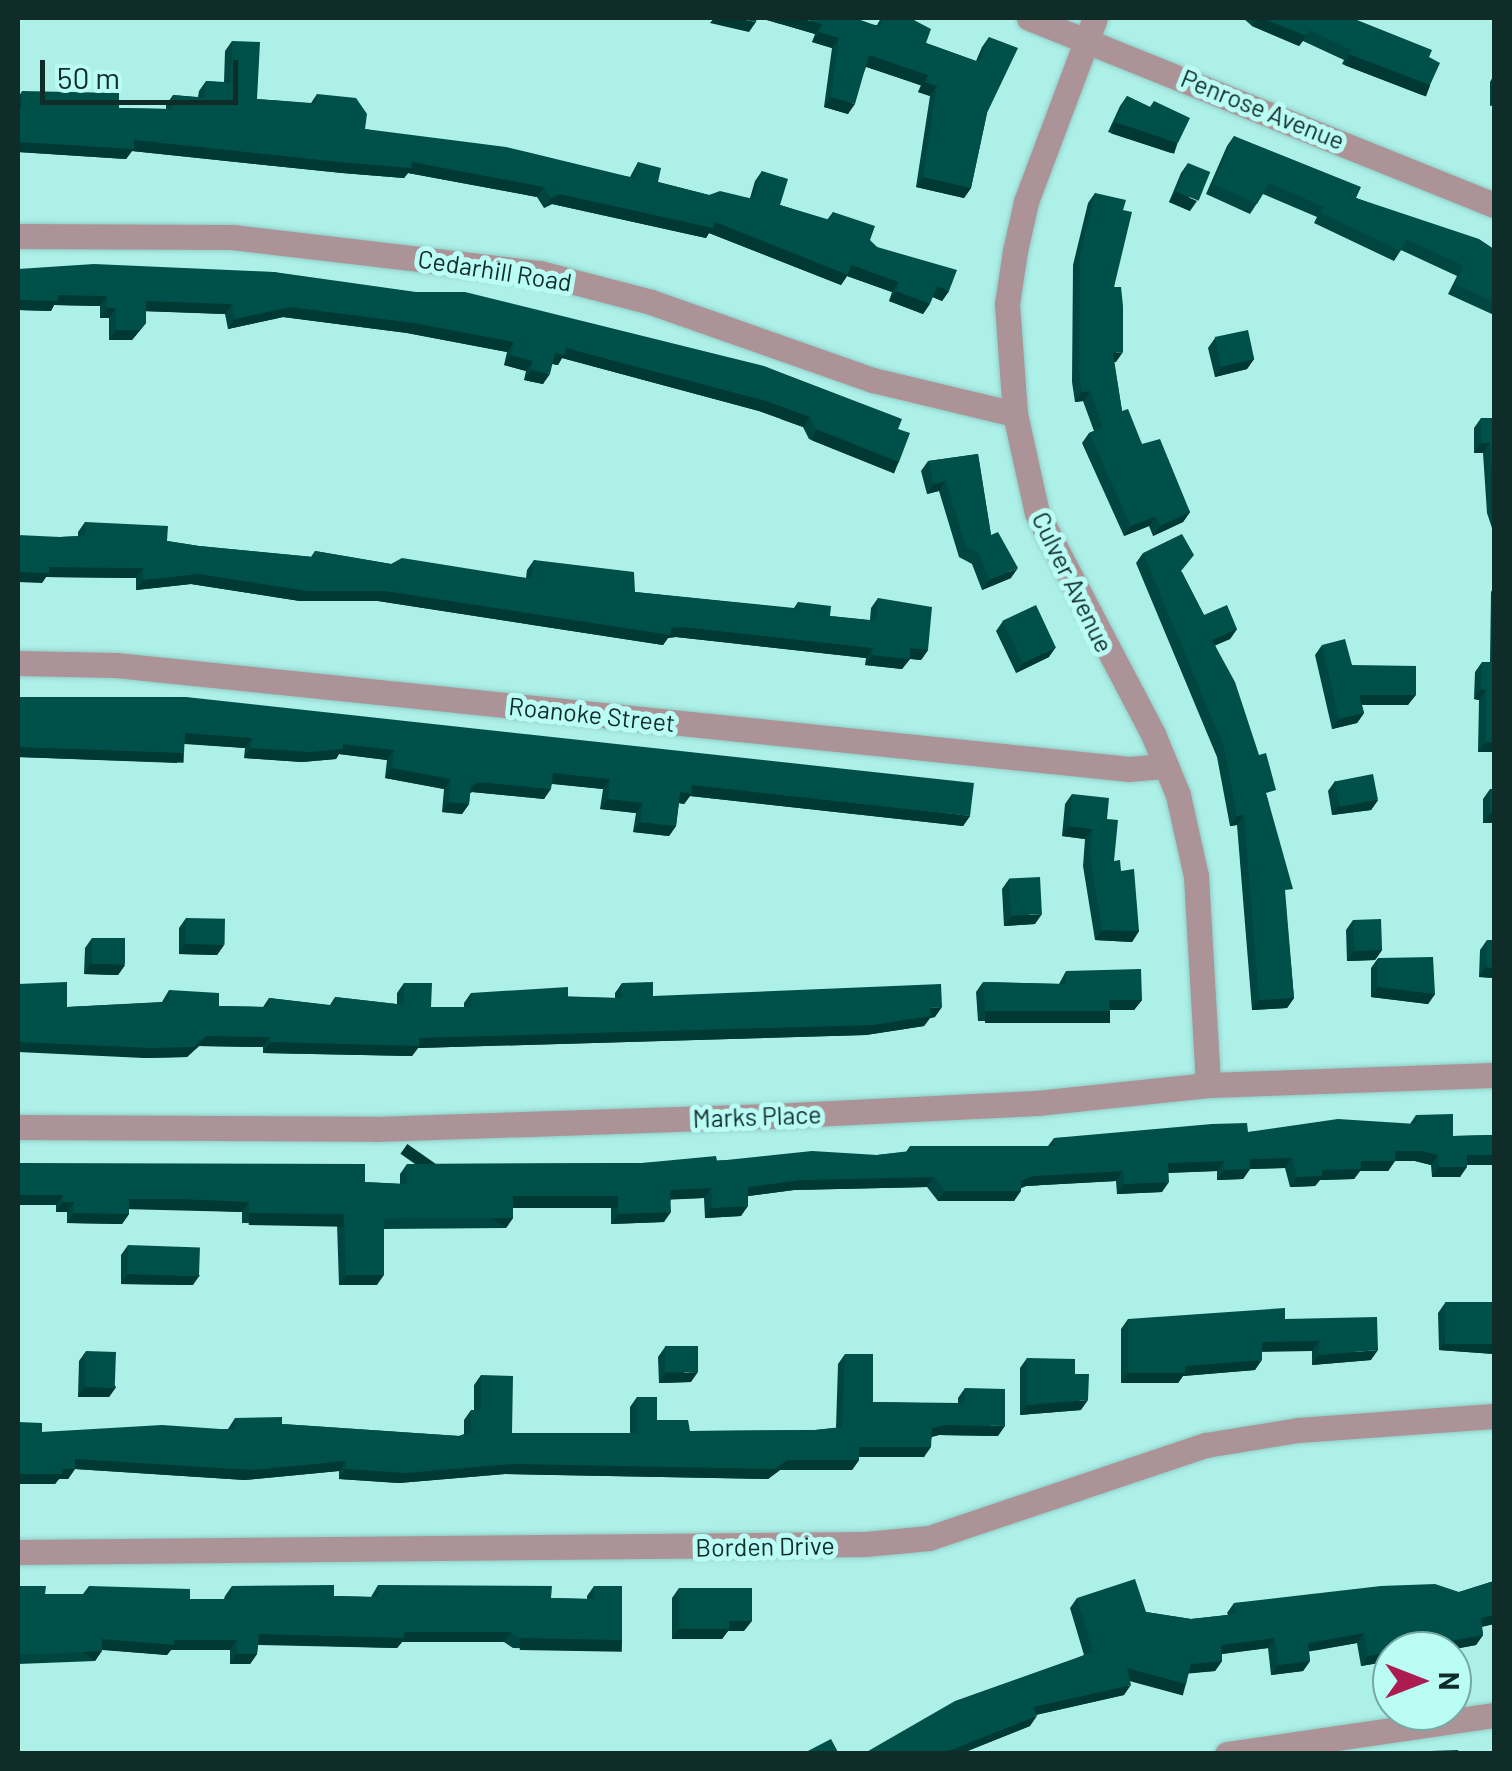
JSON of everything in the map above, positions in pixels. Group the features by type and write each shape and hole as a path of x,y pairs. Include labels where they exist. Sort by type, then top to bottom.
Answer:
{"street":[{"name":"Penrose Avenue","path":"1030,18 1091,28 1494,205"},
{"name":"Culver Avenue","path":"1091,28 1026,202 1015,250 1007,304 1014,414 1037,513 1166,766 1196,876 1208,1086"},
{"name":"Cedarhill Road","path":"18,236 232,236 540,273 651,302 873,380 1014,414"},
{"name":"Roanoke Street","path":"18,663 116,666 1129,770 1166,766"},
{"name":"Marks Place","path":"18,1128 375,1129 731,1117 1037,1103 1208,1086 1494,1075"},
{"name":"Borden Drive","path":"18,1552 865,1544 929,1538 1206,1445 1298,1430 1494,1416"},
{"path":"1227,1754 1316,1747 1494,1715"}],"building":[{"path":"800,18 855,18 880,27 883,18 910,18 931,29 926,43 979,62 989,37 1018,48 987,113 971,188 923,177 937,86 925,82 928,75 869,55 855,104 831,97 839,38 819,32 822,24"},
{"path":"1262,18 1352,18 1432,50 1429,57 1440,63 1430,85 1349,54 1351,50 1309,30 1306,36"},
{"path":"232,41 260,42 257,99 316,104 317,94 356,98 367,114 365,129 506,147 634,178 638,162 661,168 658,182 709,195 720,191 753,199 762,171 788,179 780,205 830,220 833,212 875,226 870,240 877,247 957,270 949,291 937,286 930,304 896,291 899,282 851,265 848,275 715,222 713,228 559,194 551,198 544,187 412,162 411,168 134,140 134,149 18,142 22,91 119,93 119,108 172,109 173,95 204,98 206,81 231,83"},
{"path":"1127,96 1152,108 1154,101 1190,118 1178,143 1115,122"},
{"path":"1234,136 1361,187 1356,198 1479,239 1494,249 1494,302 1455,284 1464,266 1406,239 1401,251 1321,213 1324,207 1269,183 1257,204 1213,184"},
{"path":"1188,163 1210,172 1199,201 1176,192"},
{"path":"1095,193 1126,200 1123,210 1132,212 1114,287 1121,287 1123,352 1113,353 1122,411 1128,409 1142,444 1160,439 1190,512 1160,526 1156,516 1131,526 1089,433 1103,427 1090,391 1082,392 1079,372 1080,255"},
{"path":"94,264 274,272 416,292 465,292 764,366 902,419 898,429 910,433 899,462 816,429 810,417 766,401 566,348 565,355 555,353 550,374 531,370 533,361 511,355 514,342 414,323 290,307 235,319 232,304 146,301 146,323 139,330 116,330 116,308 107,308 107,296 58,295 58,301 18,300 18,269"},
{"path":"1248,330 1254,359 1221,366 1215,337"},
{"path":"1481,418 1494,418 1494,504 1490,443 1481,443"},
{"path":"978,454 991,535 998,532 1018,568 989,580 979,554 966,547 946,481 934,484 928,461"},
{"path":"85,522 168,526 167,541 199,546 314,557 315,551 391,564 402,558 532,579 534,560 634,572 635,592 797,609 798,602 831,606 830,616 876,621 878,598 932,607 928,650 910,648 910,659 872,655 873,648 683,627 671,628 670,635 385,591 307,591 198,574 143,580 143,568 49,567 49,573 18,572 18,535 85,536"},
{"path":"1182,534 1194,555 1181,571 1204,615 1227,605 1237,629 1212,640 1235,682 1259,755 1266,753 1276,790 1266,793 1293,889 1285,890 1294,998 1259,1000 1244,815 1237,816 1224,747 1143,553"},
{"path":"1036,605 1056,648 1022,663 1002,621"},
{"path":"1345,639 1352,665 1416,666 1416,695 1359,695 1364,713 1339,719 1322,645"},
{"path":"1482,662 1494,662 1494,742 1486,742"},
{"path":"18,697 186,697 974,783 970,816 692,785 691,794 680,792 676,826 640,822 643,803 608,799 610,779 553,773 551,789 479,782 471,786 469,804 449,802 451,779 392,768 394,750 343,744 343,749 309,752 251,748 252,738 185,733 184,753 18,747"},
{"path":"1373,774 1378,800 1340,807 1335,781"},
{"path":"1490,789 1494,789 1494,813 1490,813"},
{"path":"1072,794 1109,798 1107,819 1118,820 1114,861 1120,860 1121,871 1134,869 1139,931 1102,930 1090,856 1092,829 1069,826"},
{"path":"1040,877 1042,914 1011,916 1009,879"},
{"path":"186,918 225,919 225,945 186,944"},
{"path":"1381,919 1382,950 1354,951 1353,920"},
{"path":"92,938 125,938 125,964 92,964"},
{"path":"1487,940 1494,940 1494,968 1486,967"},
{"path":"1433,957 1435,994 1378,987 1378,958"},
{"path":"1141,969 1142,1000 1109,1000 1110,1011 985,1011 983,982 1066,984 1066,971"},
{"path":"67,982 67,1007 169,1002 169,990 219,993 219,1006 269,1007 269,998 335,1006 335,997 404,1005 404,983 432,983 431,1007 471,1007 471,993 568,987 568,997 622,998 622,983 653,982 653,996 941,984 942,1007 930,1008 931,1016 873,1025 419,1038 419,1046 206,1036 194,1047 18,1042 18,984"},
{"path":"1453,1114 1453,1136 1494,1135 1494,1155 1467,1155 1467,1167 1439,1167 1438,1155 1395,1151 1395,1161 1361,1161 1361,1169 1322,1170 1322,1176 1297,1177 1292,1158 1250,1159 1250,1169 1224,1170 1224,1161 1168,1163 1169,1182 1124,1184 1123,1171 1033,1176 1021,1181 1021,1191 945,1191 934,1177 801,1180 748,1187 748,1206 712,1208 711,1188 670,1190 671,1212 618,1214 618,1196 513,1196 513,1218 384,1219 384,1275 346,1275 344,1214 249,1213 249,1202 182,1199 129,1199 129,1214 74,1213 74,1202 63,1202 63,1195 18,1195 18,1163 365,1164 365,1182 407,1184 407,1164 642,1163 716,1156 717,1161 812,1151 877,1155 910,1151 910,1146 1055,1146 1054,1138 1212,1124 1247,1123 1248,1132 1338,1119 1416,1124 1416,1115"},
{"path":"128,1245 200,1248 199,1276 127,1274"},
{"path":"1445,1302 1494,1302 1494,1344 1445,1344"},
{"path":"1285,1308 1285,1319 1377,1317 1378,1350 1319,1355 1319,1341 1262,1342 1262,1360 1185,1366 1185,1373 1128,1373 1128,1319"},
{"path":"665,1346 698,1346 698,1372 665,1372"},
{"path":"86,1351 116,1352 115,1388 85,1387"},
{"path":"845,1354 873,1354 873,1402 964,1404 965,1388 1005,1389 1005,1426 946,1425 932,1428 931,1447 859,1447 859,1460 787,1460 775,1469 512,1464 406,1473 346,1469 346,1461 252,1470 75,1459 75,1469 62,1469 62,1474 18,1474 18,1422 42,1423 42,1432 162,1425 235,1430 235,1418 282,1417 282,1424 459,1436 471,1433 471,1410 481,1410 481,1375 513,1376 512,1433 637,1433 637,1397 657,1397 657,1420 688,1420 690,1431 842,1427"},
{"path":"1027,1358 1075,1359 1075,1374 1089,1374 1088,1400 1027,1405"},
{"path":"1135,1579 1146,1612 1191,1619 1236,1614 1234,1603 1381,1586 1435,1584 1459,1592 1494,1581 1494,1615 1481,1618 1483,1635 1472,1637 1472,1631 1372,1631 1372,1655 1368,1656 1364,1633 1308,1643 1310,1661 1278,1665 1275,1638 1221,1645 1222,1661 1191,1664 1186,1684 1127,1668 1131,1685 1033,1707 1037,1716 948,1751 950,1754 863,1754 955,1701 1093,1652 1077,1598"},
{"path":"334,1585 334,1596 377,1597 378,1585 552,1586 551,1598 594,1599 594,1586 622,1586 622,1640 520,1638 511,1632 404,1632 404,1638 259,1634 257,1654 237,1654 237,1640 174,1640 174,1645 102,1639 102,1651 18,1654 18,1586 46,1586 45,1594 89,1594 89,1586 190,1589 190,1599 231,1599 232,1586"},
{"path":"679,1588 752,1588 752,1621 729,1621 729,1629 679,1629"},
{"path":"831,1739 839,1754 804,1754 804,1753"},
{"path":"1458,1750 1459,1754 1430,1754 1430,1751"}]}
